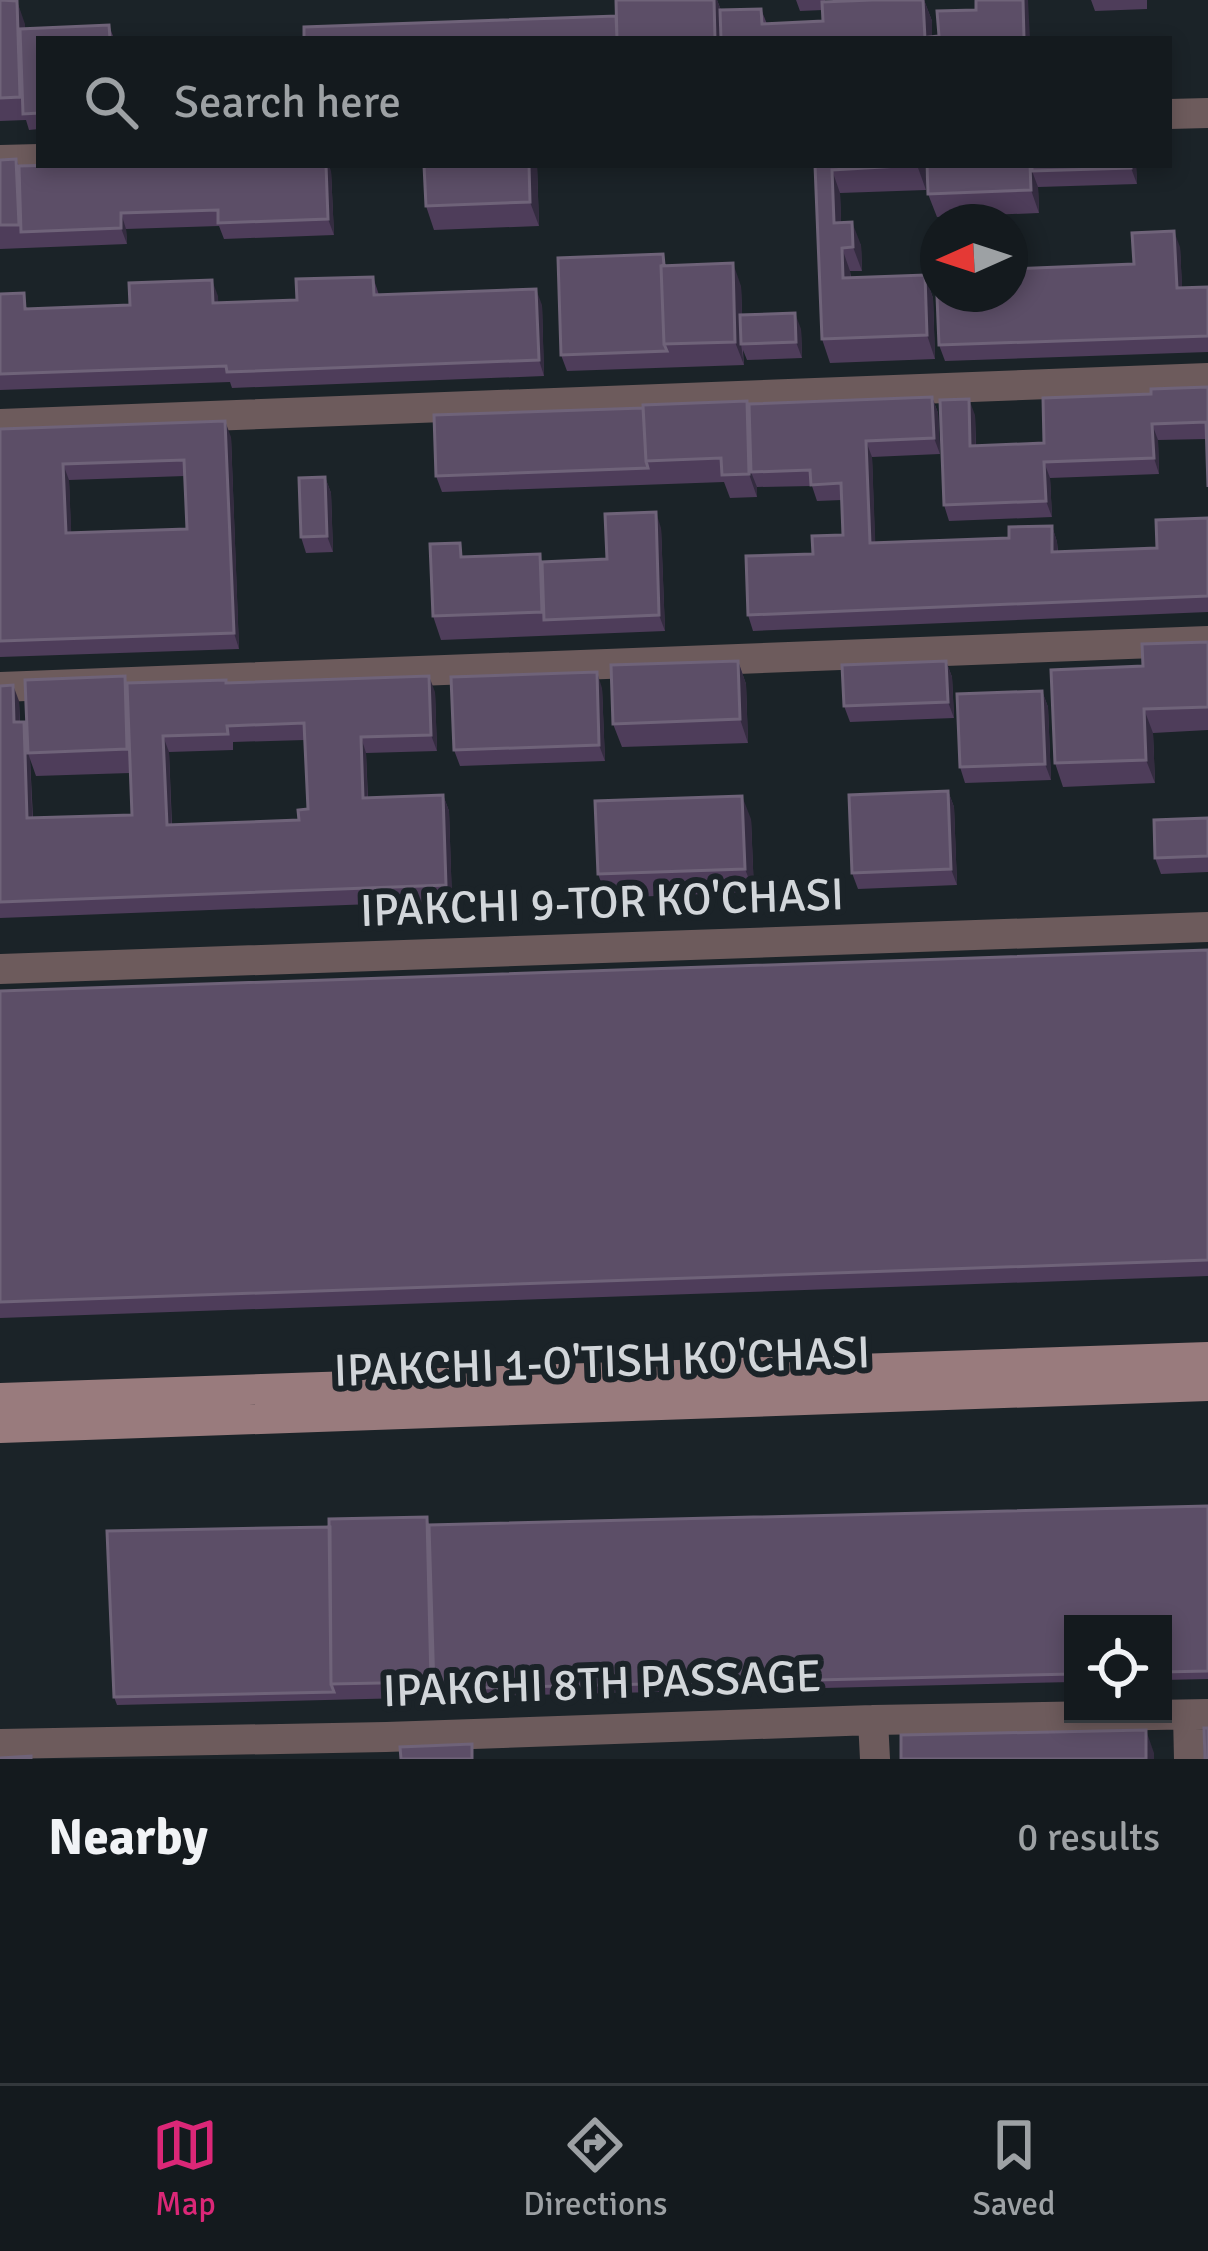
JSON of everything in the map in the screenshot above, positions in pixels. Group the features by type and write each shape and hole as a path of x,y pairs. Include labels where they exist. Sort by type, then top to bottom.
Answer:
{"main road":[{"name":"IPAKCHI 1-O'TISH KO'CHASI","path":"0,1398 1208,1357"},
{"name":"IPAKCHI 1-O'TISH KO'CHASI","path":"0,1428 1208,1386"}],"street":[{"path":"1172,114 1208,113"},
{"path":"0,160 36,159"},
{"path":"0,424 1208,378"},
{"path":"0,687 1208,641"},
{"name":"IPAKCHI 9-TOR KO'CHASI","path":"0,969 1208,927"},
{"path":"1189,1759 1198,1714"},
{"name":"IPAKCHI 8TH PASSAGE","path":"0,1744 80,1751 386,1748 873,1720 1198,1714"},
{"path":"873,1720 875,1759"}],"building":[{"path":"0,0 17,1 20,97 0,98"},
{"path":"616,0 714,0 715,36 617,36"},
{"path":"923,0 925,36 721,36 720,10 761,9 762,24 823,21 822,2"},
{"path":"976,0 1023,0 1024,36 939,36 937,11 976,10"},
{"path":"616,16 617,36 304,36 304,27"},
{"path":"109,25 110,36 36,36 36,113 23,114 20,29"},
{"path":"16,159 19,225 0,225 0,160"},
{"path":"19,166 326,168 328,219 218,223 218,210 121,213 121,228 21,232"},
{"path":"424,168 529,168 530,202 426,206"},
{"path":"815,168 866,168 832,170 834,223 852,222 853,247 842,248 843,278 920,275 920,312 926,312 927,335 822,339"},
{"path":"927,168 1030,168 1031,190 928,194"},
{"path":"1032,168 1131,168 1032,171"},
{"path":"1174,231 1177,288 1208,287 1208,336 939,345 938,312 1028,312 1028,268 1134,264 1132,233"},
{"path":"663,254 667,351 561,355 558,258"},
{"path":"733,263 735,342 664,344 661,266"},
{"path":"373,277 374,295 536,289 539,360 227,372 226,366 0,374 0,294 24,293 25,309 130,305 129,283 212,280 213,303 297,300 296,279"},
{"path":"795,313 796,342 741,344 740,315"},
{"path":"1208,387 1208,487 1206,422 1152,424 1154,458 1044,462 1046,501 944,505 940,400 969,399 970,446 1044,443 1043,398"},
{"path":"932,397 934,438 866,441 870,543 1009,538 1009,527 1052,526 1052,552 1157,548 1156,520 1208,518 1208,596 748,615 746,556 813,554 812,536 843,535 841,483 811,485 810,470 751,472 749,404"},
{"path":"747,401 749,474 722,475 721,458 646,461 643,405"},
{"path":"643,408 648,468 436,476 434,415"},
{"path":"225,421 234,633 0,641 0,429","holes":["184,460 187,529 66,533 63,464"]},
{"path":"325,477 327,536 301,537 299,478"},
{"path":"656,512 659,615 544,620 542,562 607,559 605,514"},
{"path":"460,543 461,557 540,554 542,612 433,616 430,544"},
{"path":"1208,642 1208,707 1144,709 1146,760 1055,763 1051,670 1143,666 1142,644"},
{"path":"738,661 740,719 613,724 611,665"},
{"path":"946,661 948,702 844,706 842,665"},
{"path":"597,672 599,745 454,750 451,677"},
{"path":"125,676 127,749 28,753 25,680"},
{"path":"429,676 431,735 361,737 363,798 443,795 446,885 0,902 0,686 13,685 14,722 24,722 27,818 132,815 127,683","holes":["304,723 308,809 298,810 299,820 167,825 163,736 228,734 227,726"]},
{"path":"1042,691 1045,764 960,767 957,694"},
{"path":"948,791 951,869 852,873 849,795"},
{"path":"742,796 745,869 598,874 595,801"},
{"path":"1208,818 1208,856 1155,858 1154,820"},
{"path":"1208,950 1208,1260 0,1302 0,991"},
{"path":"1208,1506 1208,1671 1172,1672 1172,1615 1064,1615 1064,1674 434,1689 429,1525"},
{"path":"427,1517 431,1682 331,1684 329,1519"},
{"path":"330,1527 334,1692 114,1697 107,1531"},
{"path":"1204,1728 1208,1728 1208,1759 1205,1759"},
{"path":"1146,1730 1146,1759 901,1759 901,1735"},
{"path":"472,1744 472,1759 401,1759 400,1747"}]}
